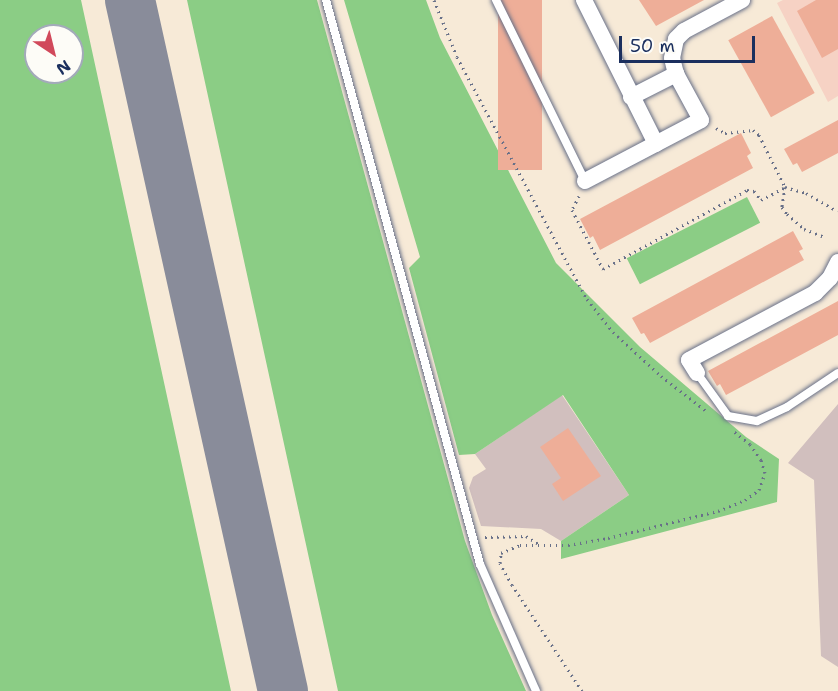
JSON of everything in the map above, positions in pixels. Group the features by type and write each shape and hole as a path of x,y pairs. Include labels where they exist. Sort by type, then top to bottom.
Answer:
{"street":[{"path":"584,0 656,144"},
{"path":"585,181 701,120 676,74 672,58 676,39 684,31 742,0"},
{"path":"632,97 676,74"},
{"path":"697,373 689,360 815,293 830,278 838,262"}],"lane":[{"path":"326,0 480,564 536,691"},
{"path":"496,0 585,181"},
{"path":"697,373 728,416 757,421 787,407 838,372"}],"path":[{"path":"434,0 457,57 587,299 613,332 653,369 706,410"},
{"path":"701,120 725,133 753,130 759,135 785,187 782,207 804,229 825,237"},
{"path":"585,181 572,210 603,269 747,190 754,190 761,200 785,187 806,193 837,211"},
{"path":"582,691 512,585 500,563 501,553 520,545 568,545 608,538 718,511 745,500 759,490 765,473 761,460 750,444 724,424"},
{"path":"473,537 526,536 540,545"}],"shaded area":[{"path":"783,0 838,0 838,96 828,102 777,3"},
{"path":"562,395 629,495 561,541 541,529 481,526 469,488 473,477 486,469 475,454"},
{"path":"838,404 838,667 821,656 814,480 788,463"}],"green space":[{"path":"0,0 81,0 231,691 0,691"},
{"path":"187,0 317,0 465,541 492,615 526,691 338,691"},
{"path":"344,0 426,0 440,38 556,263 640,347 746,437 779,459 777,502 561,559 561,541 629,495 563,395 475,454 459,455 409,268 420,257"},
{"path":"747,197 760,223 640,284 627,258"}],"building":[{"path":"498,0 542,0 542,170 498,170"},
{"path":"639,0 704,0 656,26"},
{"path":"816,0 838,0 838,49 822,58 797,11"},
{"path":"772,16 815,93 771,117 728,40"},
{"path":"838,120 838,153 802,172 797,163 793,165 784,149"},
{"path":"741,133 751,153 747,156 753,168 600,250 593,236 590,238 580,219"},
{"path":"793,231 803,249 799,251 804,260 650,343 644,333 641,334 632,318"},
{"path":"838,301 838,335 726,395 720,384 717,386 708,371"},
{"path":"568,428 601,476 563,501 552,484 561,478 540,447"}],"taxiway":[{"path":"130,0 283,691"}]}
